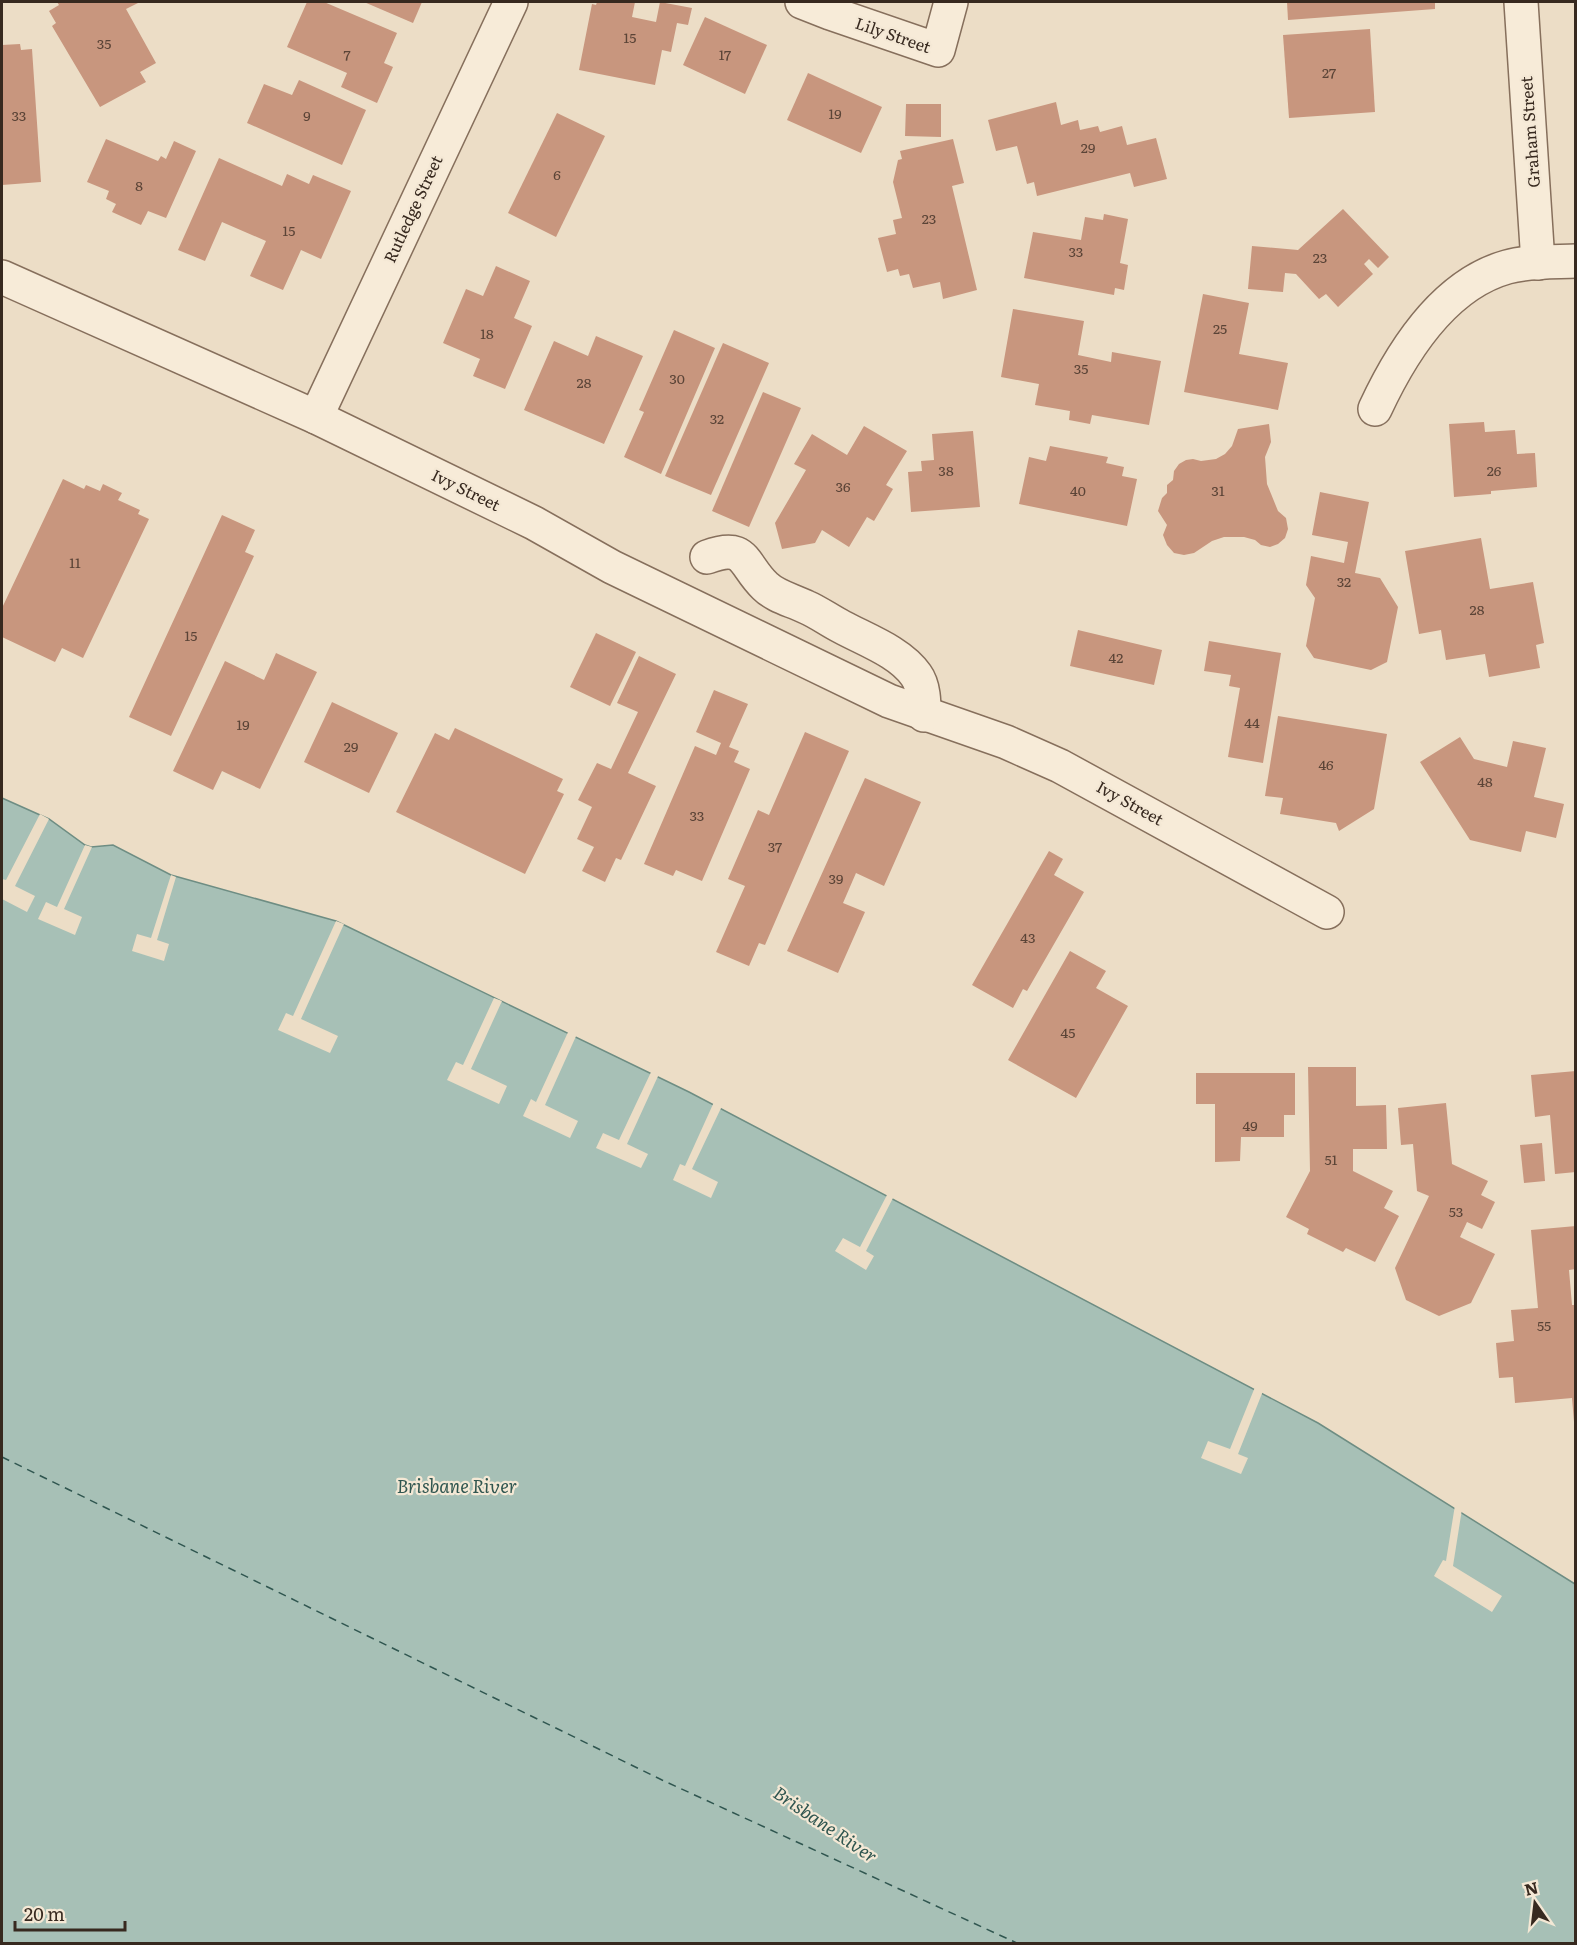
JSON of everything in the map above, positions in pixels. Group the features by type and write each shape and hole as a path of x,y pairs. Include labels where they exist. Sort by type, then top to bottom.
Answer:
{"street":[{"name":"Rutledge Street","path":"316,417 511,2"},
{"name":"Lily Street","path":"802,2 939,50 951,2"},
{"name":"Graham Street","path":"1521,2 1539,263"},
{"path":"1375,409 1411,344 1436,313 1472,284 1506,267 1575,261"},
{"name":"Ivy Street","path":"2,277 316,417 534,523 631,576 889,701 1006,742 1060,766 1327,912"},
{"path":"707,557 723,552 737,554 748,562 762,583 773,592 810,609 904,663 920,681 924,699 924,715"}],"water":[{"name":"Brisbane River","path":"2,798 49,819 85,845 91,847 113,845 171,875 336,921 689,1092 1318,1423 1575,1584 1575,1943 2,1943"}],"pier":[{"path":"40,814 49,819 15,886 35,896 27,912 2,899 2,879 6,880"},
{"path":"85,845 92,847 64,909 82,917 75,935 38,919 46,902 57,907"},
{"path":"171,875 176,877 157,940 169,944 164,961 132,951 137,934 151,938"},
{"path":"336,921 344,924 301,1019 338,1036 330,1053 278,1030 286,1013 293,1016"},
{"path":"494,998 502,1001 471,1069 507,1086 499,1104 447,1080 456,1062 463,1065"},
{"path":"569,1030 577,1034 545,1105 578,1121 570,1138 523,1116 531,1099 536,1102"},
{"path":"652,1070 659,1074 627,1144 648,1154 641,1168 596,1148 603,1133 619,1140"},
{"path":"714,1102 722,1106 692,1169 718,1182 711,1198 673,1180 680,1164 685,1166"},
{"path":"888,1193 894,1196 866,1251 874,1256 866,1270 835,1251 843,1238 860,1247"},
{"path":"1255,1387 1263,1391 1238,1454 1248,1458 1241,1474 1201,1458 1208,1441 1230,1449"},
{"path":"1455,1505 1462,1509 1453,1566 1502,1596 1492,1612 1434,1576 1443,1560 1446,1561"}],"building":[{"path":"57,2 140,2 126,9 156,63 140,72 146,82 100,107 52,26 56,23 49,11 59,5"},
{"path":"307,2 324,2 397,33 384,63 393,67 377,103 341,87 347,73 287,47"},
{"path":"364,2 422,2 413,23"},
{"path":"597,2 635,2 632,17 656,22 660,2 692,8 688,25 677,23 671,52 662,50 655,85 579,70 592,4 596,5"},
{"path":"1287,2 1435,2 1435,9 1288,20"},
{"path":"705,17 767,45 745,94 683,65"},
{"path":"1370,29 1375,112 1289,118 1283,35"},
{"path":"20,44 21,50 32,49 41,182 2,185 2,45"},
{"path":"808,73 882,107 861,153 787,120"},
{"path":"299,80 366,110 342,165 247,123 264,84 292,95"},
{"path":"1056,102 1061,125 1078,120 1080,130 1098,126 1100,132 1122,126 1127,145 1156,138 1167,179 1134,187 1130,173 1037,196 1034,182 1027,184 1017,146 996,151 988,120"},
{"path":"906,104 941,104 941,137 905,136"},
{"path":"557,113 605,136 556,237 508,213"},
{"path":"106,139 158,161 161,156 166,159 174,141 196,151 166,218 148,211 141,225 112,212 116,204 106,199 109,191 87,182"},
{"path":"953,139 964,183 952,186 977,290 943,299 940,282 913,288 909,274 900,276 898,269 887,272 878,238 896,234 893,220 902,218 893,182 898,160 902,159 900,151"},
{"path":"219,158 282,186 287,174 309,184 313,175 351,191 321,259 301,250 283,290 250,276 266,241 222,222 205,261 178,250"},
{"path":"1343,209 1389,257 1378,268 1369,259 1364,264 1373,274 1338,307 1326,294 1319,299 1296,274 1285,273 1283,292 1248,289 1252,246 1298,250"},
{"path":"1104,214 1128,219 1120,263 1128,265 1124,290 1115,288 1114,295 1024,278 1033,232 1081,240 1085,217 1103,220"},
{"path":"496,266 530,281 514,318 532,326 505,389 473,376 480,359 443,343 466,289 483,296"},
{"path":"1203,294 1249,303 1239,354 1288,363 1278,410 1184,392"},
{"path":"1013,309 1084,321 1078,355 1111,362 1112,352 1161,361 1149,425 1092,415 1090,424 1069,420 1070,411 1035,405 1039,384 1001,377"},
{"path":"674,330 715,348 661,474 624,457 644,412 639,410"},
{"path":"596,336 643,356 604,444 524,410 554,341 588,356"},
{"path":"723,343 769,363 711,495 665,476"},
{"path":"763,392 801,408 749,527 712,511"},
{"path":"1484,422 1485,432 1515,430 1517,454 1535,453 1537,487 1454,497 1449,424"},
{"path":"1269,424 1271,442 1265,457 1267,484 1278,511 1286,518 1288,529 1285,538 1270,547 1244,537 1224,537 1212,541 1194,553 1184,555 1174,553 1167,545 1163,535 1167,525 1158,511 1162,498 1167,493 1167,485 1173,480 1174,471 1179,464 1193,459 1201,461 1216,459 1232,446 1238,429"},
{"path":"864,426 907,451 886,485 893,489 874,521 867,517 849,547 822,530 815,543 782,549 775,523 806,470 794,464 812,434 847,455"},
{"path":"973,431 980,507 911,512 908,472 922,471 921,461 934,460 932,434"},
{"path":"1050,446 1108,457 1106,463 1124,467 1122,476 1137,479 1127,526 1019,504 1029,457 1046,461"},
{"path":"63,479 84,489 86,485 100,491 103,484 122,493 118,500 140,510 138,514 149,519 83,658 62,648 55,662 2,637 2,608"},
{"path":"1320,492 1369,502 1355,573 1380,578 1398,607 1387,662 1371,670 1314,658 1306,646 1315,598 1306,585 1311,556 1344,563 1348,542 1312,535"},
{"path":"222,515 255,530 245,552 254,556 171,736 129,717"},
{"path":"1481,538 1490,589 1533,582 1544,643 1536,645 1540,668 1489,677 1485,654 1446,660 1441,630 1419,634 1405,551"},
{"path":"1078,630 1162,650 1154,685 1070,666"},
{"path":"596,633 636,652 610,706 570,687"},
{"path":"1209,641 1281,653 1263,763 1228,757 1240,688 1229,686 1231,675 1204,671"},
{"path":"276,653 317,672 260,789 222,771 213,790 173,771 225,661 264,680"},
{"path":"639,656 676,674 628,773 656,786 621,860 616,858 605,882 582,871 594,847 577,839 592,807 578,800 597,763 611,769 638,712 617,703"},
{"path":"714,690 748,704 729,747 739,751 734,762 750,769 702,881 676,870 673,876 644,864 695,746 716,755 721,743 696,732"},
{"path":"332,702 398,733 369,793 304,762"},
{"path":"1278,716 1387,734 1374,809 1339,831 1336,823 1280,814 1283,798 1265,796"},
{"path":"455,728 563,779 557,791 564,794 525,874 396,812 435,733 449,740"},
{"path":"805,732 849,751 765,945 759,943 749,966 716,952 745,886 728,879 758,810 769,815"},
{"path":"1460,737 1474,759 1507,767 1513,741 1546,748 1534,797 1564,804 1556,838 1526,831 1521,852 1470,840 1420,762"},
{"path":"865,778 921,802 884,886 856,873 843,903 865,912 838,973 787,951"},
{"path":"1049,851 1063,859 1054,875 1084,892 1027,991 1023,989 1013,1008 972,985"},
{"path":"1070,951 1106,971 1096,988 1128,1006 1076,1098 1008,1060"},
{"path":"1308,1067 1356,1067 1356,1106 1386,1105 1387,1149 1353,1149 1353,1171 1393,1191 1384,1208 1399,1216 1375,1262 1346,1248 1343,1252 1307,1234 1309,1229 1286,1217 1310,1171"},
{"path":"1576,1071 1576,1172 1555,1174 1550,1115 1535,1117 1531,1075"},
{"path":"1196,1073 1295,1073 1295,1115 1284,1115 1284,1137 1241,1137 1240,1161 1215,1162 1215,1104 1196,1104"},
{"path":"1446,1103 1452,1164 1488,1181 1481,1195 1495,1202 1482,1229 1467,1222 1460,1237 1495,1254 1471,1303 1439,1316 1406,1300 1395,1268 1429,1196 1417,1191 1413,1144 1401,1145 1398,1108"},
{"path":"1542,1143 1545,1181 1524,1183 1520,1145"},
{"path":"1576,1226 1576,1269 1569,1270 1572,1305 1576,1305 1576,1422 1574,1422 1572,1398 1515,1403 1513,1377 1499,1378 1496,1343 1514,1341 1511,1310 1538,1308 1531,1230"}],"ferry route":[{"path":"2,1457 662,1780 1019,1944"}]}
